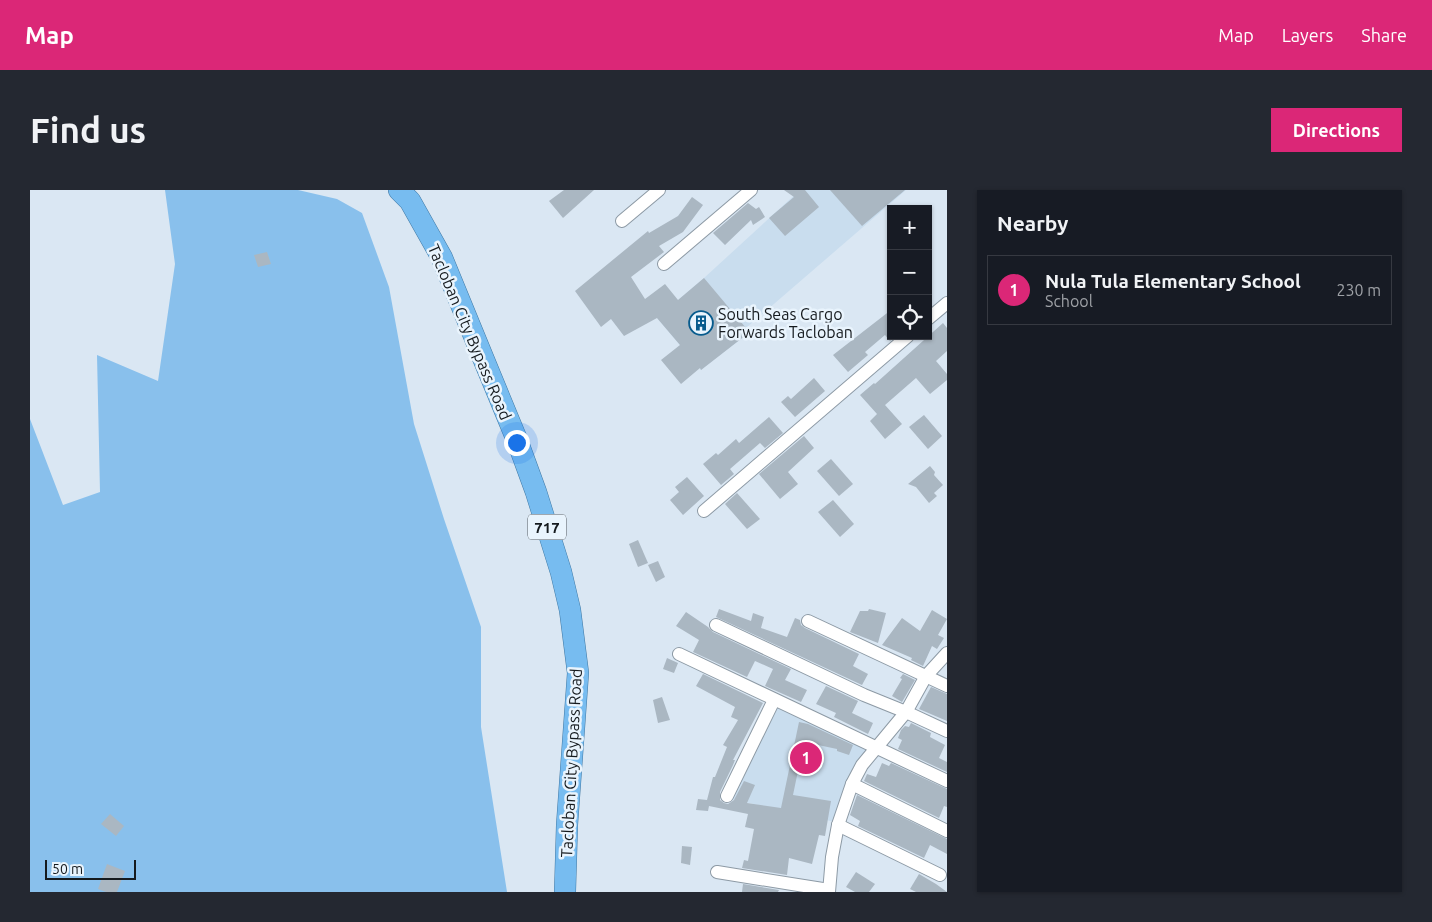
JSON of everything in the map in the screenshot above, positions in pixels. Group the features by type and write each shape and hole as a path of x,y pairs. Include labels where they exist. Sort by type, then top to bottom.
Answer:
{"highway":[{"name":"Tacloban City Bypass Road","path":"399,190 410,201 442,258 517,440 550,537 570,610 578,673 567,825 565,892"}],"street":[{"path":"622,221 659,190"},
{"path":"664,264 751,190"},
{"path":"932,315 947,302"},
{"path":"704,511 903,340"},
{"path":"808,620 947,686"},
{"path":"716,625 864,695 947,731"},
{"path":"717,872 829,891 832,857 838,825 852,784 862,765 876,746 906,712 926,676 947,653"},
{"path":"678,654 947,781"},
{"path":"727,796 774,700"},
{"path":"852,784 947,831"},
{"path":"838,825 940,875"}],"shaded area":[{"path":"165,190 298,190 337,199 362,213 389,287 414,424 481,627 481,727 507,892 30,892 30,419 63,505 100,492 97,355 158,381 175,264"},
{"path":"800,190 906,190 746,328 744,332 746,335 701,370 657,318 704,278"},
{"path":"775,702 869,747 835,822 731,799"}],"building":[{"path":"564,190 594,190 563,218 549,201"},
{"path":"784,190 805,190 819,207 785,236 769,218 794,197"},
{"path":"830,190 905,190 887,205 862,226"},
{"path":"692,197 703,205 683,232 659,246 664,252 631,277 645,299 665,284 678,300 704,278 746,328 744,332 746,335 681,384 661,360 680,345 657,318 624,336 611,319 601,327 575,291 648,231 649,233 678,216"},
{"path":"748,203 756,209 759,207 765,217 753,225 751,220 725,245 713,233"},
{"path":"267,252 271,264 258,267 254,255"},
{"path":"887,313 887,337 885,335 865,352 868,355 848,372 833,355"},
{"path":"943,323 947,328 947,351 936,361 947,374 947,380 930,394 916,378 885,405 902,424 885,439 870,421 877,414 860,395 924,340 932,340 932,333"},
{"path":"814,378 825,391 795,417 781,402 788,396 791,399"},
{"path":"924,415 942,436 928,449 909,427"},
{"path":"769,417 783,433 765,448 760,443 730,469 734,474 721,485 703,464 716,453 718,455 736,439 739,443"},
{"path":"804,436 814,448 788,472 798,484 780,499 759,474"},
{"path":"831,459 853,484 839,496 817,471"},
{"path":"930,466 935,472 934,475 943,485 934,493 937,496 929,503 916,487 908,484"},
{"path":"687,477 704,496 683,515 670,500 679,492 675,487"},
{"path":"737,493 760,519 747,529 725,504"},
{"path":"833,500 854,524 840,537 818,512"},
{"path":"638,540 648,563 638,567 629,544"},
{"path":"658,561 665,577 656,582 648,565"},
{"path":"719,609 751,621 753,613 764,617 761,628 787,637 795,618 800,620 801,625 805,628 859,654 853,666 868,674 862,685 716,617"},
{"path":"869,609 886,613 878,643 850,632 860,611 868,611"},
{"path":"932,610 947,619 938,635 944,638 937,649 932,646 923,666 911,660 912,658 882,645 902,618 920,631"},
{"path":"686,612 713,632 791,669 785,680 807,690 801,702 765,686 773,669 755,661 747,677 693,652 699,640 676,626"},
{"path":"667,658 678,663 674,673 663,669"},
{"path":"703,674 763,703 733,760 735,760 720,792 720,800 724,803 728,804 734,800 744,781 755,785 747,803 781,808 799,722 808,724 853,745 849,755 837,751 837,749 804,742 793,795 831,801 825,836 819,835 812,864 789,858 787,875 742,868 744,860 748,861 754,829 745,827 748,814 709,806 708,811 696,810 698,799 707,800 713,777 715,777 727,747 723,745 738,720 731,717 735,707 696,686"},
{"path":"903,674 915,680 902,702 892,696"},
{"path":"826,686 858,701 852,713 873,723 868,734 834,717 836,713 816,704"},
{"path":"931,687 947,694 947,721 919,709"},
{"path":"662,697 670,720 658,723 653,700"},
{"path":"911,723 931,733 930,737 945,745 939,758 947,762 947,772 898,749 902,740 898,738 901,730 905,726 909,727"},
{"path":"882,763 889,766 891,763 947,789 947,807 944,806 939,818 864,781 867,774 876,777"},
{"path":"857,795 947,839 947,854 930,845 924,858 858,826 860,821 850,815"},
{"path":"110,814 124,826 116,836 101,824"},
{"path":"682,846 692,847 690,865 681,863"},
{"path":"107,864 125,871 117,892 106,892 98,889"},
{"path":"856,872 875,884 869,892 855,892 846,887"},
{"path":"919,874 947,892 916,892 910,889"},
{"path":"743,884 779,890 778,892 742,892"}],"place":[{"name":"South Seas Cargo Forwards Tacloban","path":"701,323"},
{"name":"Nula Tula Elementary School","path":"806,758"}]}
